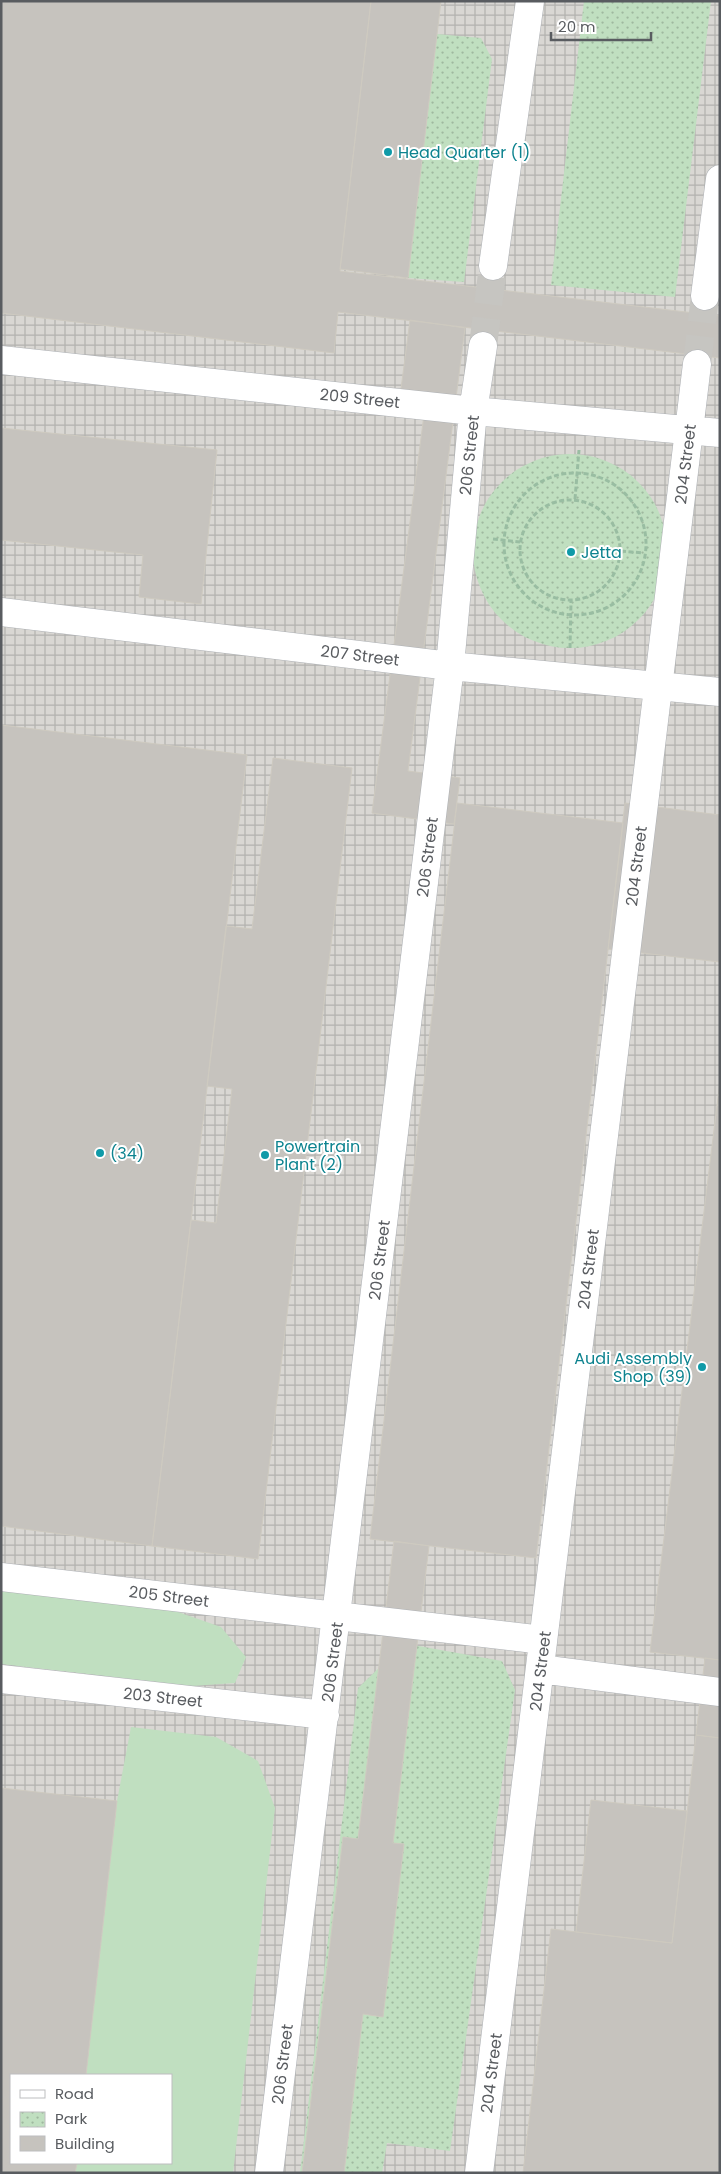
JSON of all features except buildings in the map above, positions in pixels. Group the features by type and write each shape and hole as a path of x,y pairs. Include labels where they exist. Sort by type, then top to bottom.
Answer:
{"street":[{"path":"493,266 530,1"},
{"path":"705,296 720,180"},
{"name":"206 Street","path":"269,2173 450,666 474,410 483,346"},
{"name":"209 Street","path":"1,360 474,410 720,433"},
{"name":"204 Street","path":"479,2173 697,364"},
{"name":"207 Street","path":"1,612 450,666 720,692"},
{"name":"205 Street","path":"1,1577 543,1640"},
{"path":"540,1670 720,1692"},
{"name":"203 Street","path":"1,1679 325,1715"}],"path":[{"path":"575,500 581,420"},
{"path":"577,472 606,479 630,498 644,524 647,554 634,587 606,611 570,617 534,605 510,577 502,540 513,505 541,480 577,472"},
{"path":"575,500 593,505 608,516 618,532 621,551 614,576 596,594 571,601 543,593 524,571 520,542 530,519 550,503 575,500"},
{"path":"569,676 571,601"}],"shaded area":[{"path":"1,1 720,1 720,2173 1,2173"}],"green space":[{"path":"584,1 711,1 675,297 551,285"},
{"path":"437,34 481,38 492,59 464,282 408,278"},
{"path":"570,454 598,458 616,466 631,476 645,490 655,505 663,523 667,551 663,579 655,597 645,612 631,626 616,636 598,644 570,648 542,644 524,636 509,626 495,612 485,597 477,579 473,551 477,523 485,505 495,490 509,476 524,466 542,458"},
{"path":"1,1588 161,1606 221,1627 246,1657 235,1683 192,1686 1,1664"},
{"path":"413,1645 502,1661 515,1690 450,2151 387,2143 382,2173 300,2173 358,1688 382,1665"},
{"path":"131,1727 216,1737 258,1761 275,1808 233,2173 75,2173 77,2164 172,2164 172,2074 86,2074 117,1801"}],"tunnel":[{"path":"483,346 493,266"},
{"path":"697,364 705,296"}],"place":[{"name":"Head Quarter (1)","path":"388,152"},
{"name":"Jetta","path":"571,552"},
{"name":"(34)","path":"100,1153"},
{"name":"Powertrain Plant (2)","path":"265,1155"},
{"name":"Audi Assembly Shop (39)","path":"702,1367"}]}
